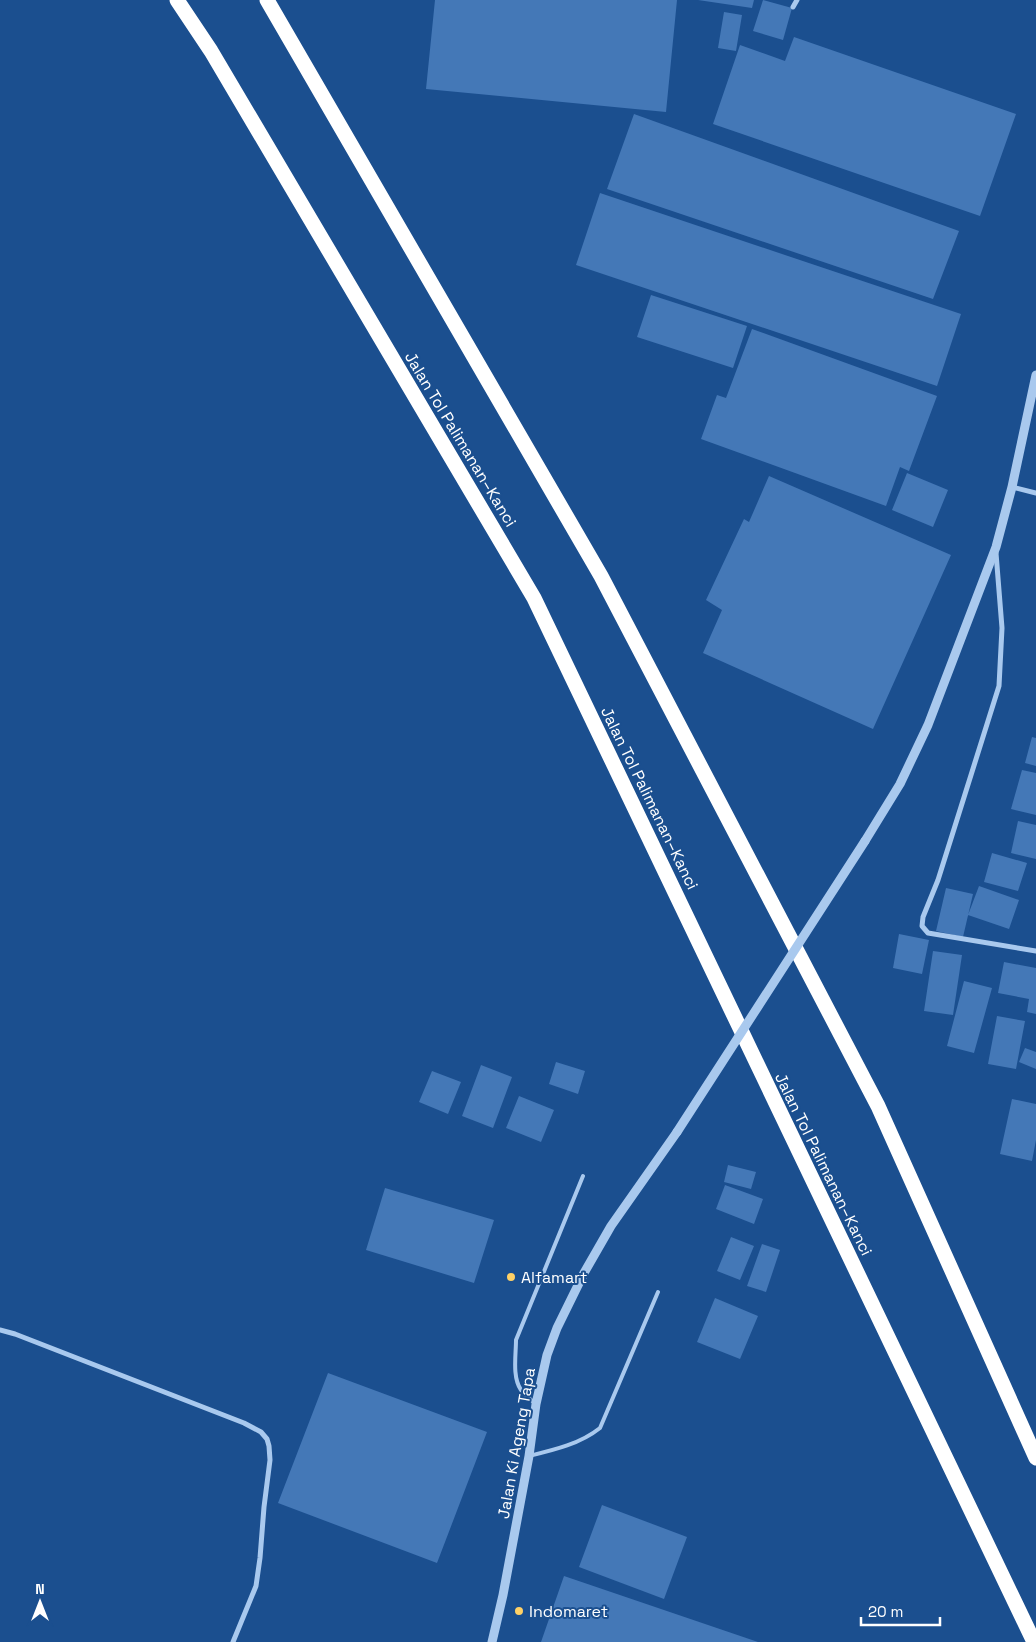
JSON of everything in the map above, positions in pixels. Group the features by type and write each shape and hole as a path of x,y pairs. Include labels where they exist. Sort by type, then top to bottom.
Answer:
{"highway":[{"name":"Jalan Tol Palimanan–Kanci","path":"177,0 216,59 534,598 1034,1642"},
{"path":"267,0 601,576 878,1106 1036,1458"}],"street":[{"path":"793,7 797,0"},
{"name":"Jalan Ki Ageng Tapa","path":"492,1642 530,1456 536,1404 548,1354 557,1328 611,1226 677,1132 900,784 928,725 996,546 1012,487 1036,375"},
{"path":"1012,487 1036,493"},
{"path":"996,546 1002,628 999,686 938,880 922,921 924,930 928,933 1036,951"},
{"path":"0,1330 15,1334 244,1423 260,1432 267,1439 270,1460 256,1586 233,1642"}],"lane":[{"path":"536,1404 521,1391 518,1383 516,1376 516,1340 582,1176"},
{"path":"530,1456 581,1440 600,1428 658,1292"}],"building":[{"path":"435,0 677,0 666,112 426,89"},
{"path":"698,0 754,0 752,8"},
{"path":"763,0 792,8 783,40 753,31"},
{"path":"724,12 742,15 736,51 718,48"},
{"path":"794,37 1016,114 980,216 713,124 740,45 785,61"},
{"path":"634,114 959,231 933,299 607,189"},
{"path":"600,193 961,314 937,386 576,265"},
{"path":"651,295 747,326 733,368 637,337"},
{"path":"752,329 937,396 909,471 900,467 886,506 701,439 717,395 726,398"},
{"path":"907,473 948,490 933,527 892,510"},
{"path":"769,476 951,555 873,729 703,653 722,610 706,600 744,519 749,522"},
{"path":"1032,737 1036,738 1036,766 1025,763"},
{"path":"1022,770 1036,773 1036,815 1011,809"},
{"path":"1018,821 1036,825 1036,859 1011,853"},
{"path":"992,853 1027,863 1018,891 984,882"},
{"path":"979,886 1019,900 1009,929 968,915"},
{"path":"946,888 973,894 963,937 936,931"},
{"path":"899,934 929,940 922,974 893,968"},
{"path":"933,951 962,955 953,1015 924,1011"},
{"path":"1004,962 1036,968 1036,1014 1027,1012 1029,999 998,993"},
{"path":"964,981 992,988 974,1053 947,1046"},
{"path":"997,1016 1025,1021 1016,1069 988,1064"},
{"path":"1025,1048 1036,1052 1036,1069 1019,1062"},
{"path":"556,1062 585,1071 578,1094 549,1084"},
{"path":"481,1065 512,1077 493,1128 462,1116"},
{"path":"432,1071 461,1082 448,1114 419,1102"},
{"path":"519,1096 554,1110 541,1142 506,1128"},
{"path":"1012,1099 1036,1104 1036,1140 1032,1161 1000,1154"},
{"path":"728,1165 756,1172 751,1189 724,1182"},
{"path":"725,1185 763,1199 754,1224 716,1209"},
{"path":"385,1188 494,1220 474,1283 366,1250"},
{"path":"731,1237 754,1246 740,1280 717,1271"},
{"path":"762,1244 780,1250 766,1292 747,1286"},
{"path":"715,1298 758,1316 740,1359 697,1342"},
{"path":"328,1373 487,1432 437,1563 278,1503"},
{"path":"602,1505 687,1537 664,1599 579,1567"},
{"path":"564,1576 758,1642 541,1642"}],"place":[{"name":"Alfamart","path":"511,1277"},
{"name":"Indomaret","path":"519,1611"}]}
